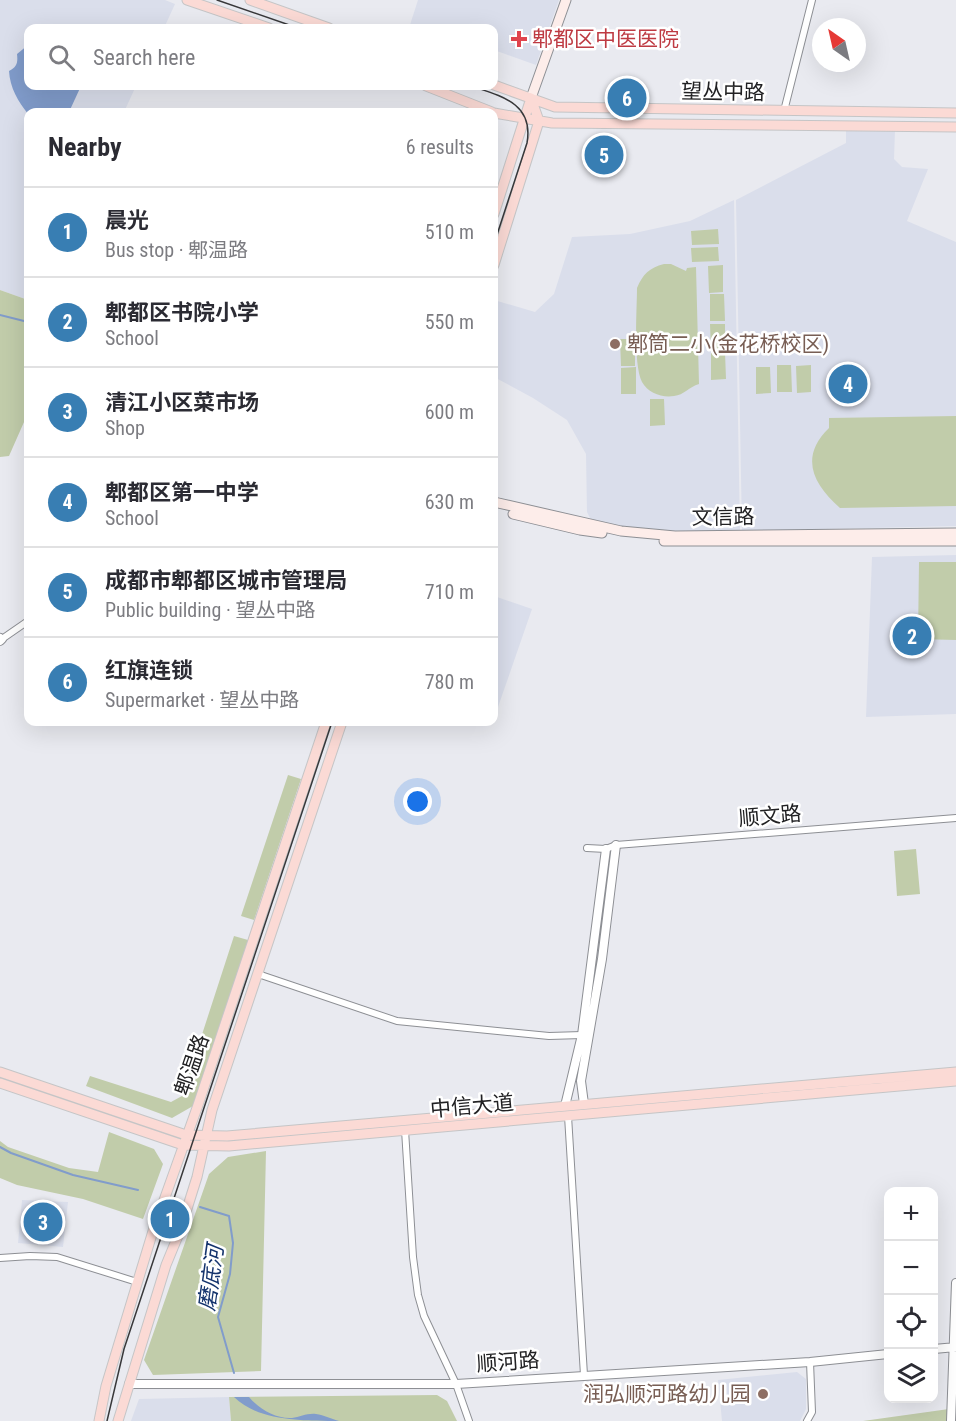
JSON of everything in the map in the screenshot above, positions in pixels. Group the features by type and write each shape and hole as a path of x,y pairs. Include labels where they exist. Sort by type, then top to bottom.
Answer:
{"main road":[{"path":"187,0 257,24"},
{"path":"250,0 318,24"},
{"path":"498,202 531,98 566,0"},
{"name":"望丛中路","path":"498,86 555,107 956,113"},
{"name":"望丛中路","path":"436,90 481,108"},
{"path":"498,252 539,121 531,98"},
{"name":"望丛中路","path":"498,114 552,123 956,127"},
{"name":"文信路","path":"498,503 621,531 675,536 956,533"},
{"path":"498,510 580,530 674,542 956,541"},
{"name":"郫温路","path":"99,1421 106,1386 137,1282 325,726"},
{"name":"郫温路","path":"118,1421 166,1265 180,1231 197,1177 212,1110 341,726"},
{"name":"中信大道","path":"0,1072 186,1135 229,1146 405,1130 567,1111 584,1104 956,1072"},
{"name":"中信大道","path":"0,1083 183,1145 227,1136 956,1081"}],"street":[{"path":"784,111 812,0"},
{"path":"0,639 24,624"},
{"name":"顺文路","path":"587,848 606,849 616,845 956,818"},
{"path":"584,1104 581,1081 592,1029 616,845"},
{"path":"584,1375 567,1111 582,1035 606,849"},
{"path":"258,974 397,1022 549,1036 582,1035"},
{"path":"405,1130 413,1257 418,1295 424,1316 456,1384 469,1421"},
{"path":"0,1258 57,1257 137,1282"},
{"path":"951,1421 956,1283"},
{"path":"938,1349 954,1347"},
{"name":"顺河路","path":"129,1384 456,1384 810,1362 884,1354"},
{"path":"807,1421 812,1412 810,1362"}],"shaded area":[{"path":"0,0 165,0 175,4 166,24 24,24 24,90 134,90 126,108 24,108 24,299 0,290"},
{"name":"郫都区中医医院","path":"418,0 559,0 536,65 498,51 498,24 410,24"},
{"path":"895,130 894,159 902,167 928,169 907,221 956,242 956,526 742,531 736,200 846,143 846,131"},
{"name":"郫筒二小(金花桥校区)","path":"734,200 740,531 662,533 597,525 587,512 586,454 567,420 498,379 498,301 535,312 554,294 572,237 630,234 690,221"},
{"path":"956,555 956,714 866,717 872,557"},
{"path":"498,597 532,609 498,707"},
{"path":"22,1200 68,1202 63,1247 18,1243"},
{"name":"润弘顺河路幼儿园","path":"797,1372 806,1379 806,1409 800,1421 722,1421 718,1380"},
{"path":"229,1397 231,1421 131,1421 139,1399"}],"green space":[{"path":"718,229 719,244 692,245 691,231"},
{"path":"718,247 719,261 692,262 691,248"},
{"path":"664,264 671,264 686,271 687,268 696,267 699,384 681,394 669,396 656,394 642,382 636,350 637,288 647,272"},
{"path":"723,265 723,292 709,293 708,266"},
{"path":"0,290 24,299 24,422 9,456 0,457"},
{"path":"710,294 724,294 725,321 710,321"},
{"path":"710,324 725,324 725,350 711,351"},
{"path":"620,339 635,339 635,366 621,366"},
{"path":"725,352 726,379 711,380 711,353"},
{"path":"777,365 791,365 792,392 777,392"},
{"path":"811,365 811,392 797,393 796,366"},
{"path":"636,367 636,394 621,394 621,368"},
{"path":"756,367 770,367 771,393 756,394"},
{"path":"650,399 664,399 665,425 650,426"},
{"path":"956,416 956,506 840,508 817,480 812,460 814,449 829,428 829,418"},
{"path":"919,562 956,562 956,640 918,639"},
{"path":"288,775 301,779 254,920 241,916"},
{"path":"916,849 920,894 897,896 894,851"},
{"path":"234,936 248,940 193,1106 172,1118 86,1086 90,1076 171,1102 182,1096"},
{"path":"109,1132 154,1149 163,1164 143,1219 83,1199 17,1185 0,1178 0,1141 8,1147 69,1168 98,1172"},
{"path":"266,1151 261,1371 153,1375 144,1360 209,1174 228,1157"},
{"path":"437,1395 447,1401 457,1421 231,1421 229,1397"},
{"path":"949,1409 949,1421 863,1421"}],"water":[{"path":"24,48 24,90 79,90 71,108 24,108 13,89 9,71 16,64 17,54"},
{"path":"234,1397 249,1397 263,1409 280,1417 292,1418 316,1414 339,1421 296,1420 268,1415 255,1411"}],"waterway":[{"name":"磨底河","path":"0,315 24,321"},
{"name":"磨底河","path":"0,1147 73,1175 138,1190"},
{"name":"磨底河","path":"200,1207 229,1216 233,1243 230,1274 218,1317 234,1373"}],"tram line":[{"path":"217,0 286,24"},
{"path":"482,90 513,103 520,110 528,129 527,143 498,232"},
{"path":"107,1421 124,1349 331,726"}],"place":[{"name":"郫都区中医医院","path":"519,39"},
{"name":"红旗连锁","path":"627,98"},
{"name":"成都市郫都区城市管理局","path":"604,155"},
{"name":"郫筒二小(金花桥校区)","path":"615,344"},
{"name":"郫都区第一中学","path":"848,384"},
{"name":"郫都区书院小学","path":"912,636"},
{"name":"晨光","path":"170,1219"},
{"name":"清江小区菜市场","path":"43,1222"},
{"name":"润弘顺河路幼儿园","path":"763,1394"}]}
